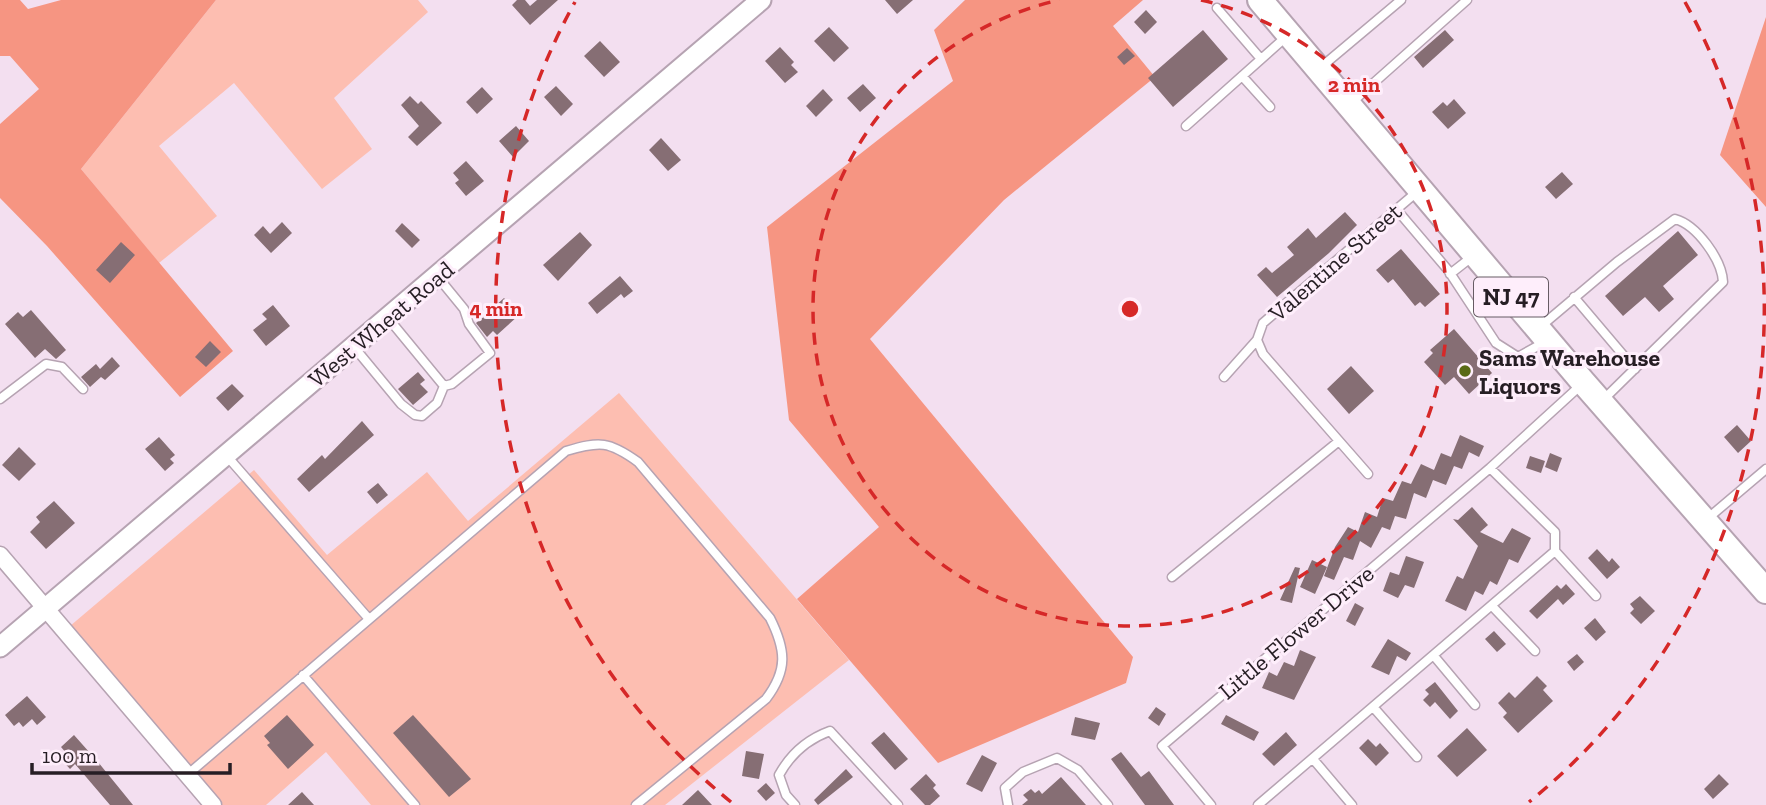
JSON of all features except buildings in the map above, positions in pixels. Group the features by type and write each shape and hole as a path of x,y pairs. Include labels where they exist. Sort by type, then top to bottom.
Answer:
{"main road":[{"name":"NJ 47","path":"1260,0 1583,382 1763,581"}],"street":[{"name":"West Wheat Road","path":"0,647 761,0"},
{"path":"0,555 213,805"}],"lane":[{"path":"1318,70 1401,0"},
{"path":"1348,106 1467,0"},
{"path":"1217,9 1261,59"},
{"path":"1186,126 1289,34"},
{"path":"1242,76 1270,107"},
{"name":"Valentine Street","path":"1224,377 1258,340 1264,323 1420,190"},
{"path":"1397,209 1450,274 1496,343 1518,357 1543,335 1574,298 1675,219 1688,223 1722,267 1723,282 1601,402"},
{"path":"1450,274 1475,255"},
{"path":"354,347 401,404 415,415 422,416 430,410 444,386 461,378 490,353 469,324 464,309 437,276"},
{"path":"1574,298 1635,369"},
{"path":"388,318 444,386"},
{"name":"Valentine Street","path":"1258,340 1264,354 1368,474"},
{"path":"0,399 46,364 62,367 83,389"},
{"name":"Little Flower Drive","path":"1211,805 1162,746 1490,468 1583,382"},
{"path":"1172,577 1339,441"},
{"path":"187,775 566,451 595,442 618,448 638,462 770,618 780,639 782,659 779,682 766,699 636,805"},
{"path":"226,455 369,619"},
{"path":"1490,468 1555,532 1555,551 1596,596"},
{"path":"1705,520 1766,468"},
{"path":"1258,805 1555,551"},
{"path":"1492,606 1535,651"},
{"path":"1434,656 1475,705"},
{"path":"303,675 415,805"},
{"path":"1374,708 1417,757"},
{"path":"795,805 786,794 779,775 785,764 813,737 830,732 898,805"},
{"path":"1008,805 1005,788 1023,772 1057,758 1078,770 1108,805"},
{"path":"1313,759 1352,805"}],"shaded area":[{"path":"0,0 20,0 28,9 61,0 216,0 81,169 233,351 180,397 47,246 0,198 0,124 39,89 10,56 0,56"},
{"path":"216,0 418,0 428,12 334,98 372,149 322,189 234,83 159,146 217,216 159,263 81,169"},
{"path":"965,0 1143,0 1113,26 1155,77 1004,200 870,339 1133,657 1126,683 938,763 797,599 879,527 789,420 767,227 953,81 934,30"},
{"path":"1766,17 1766,207 1720,155"},
{"path":"619,393 849,660 665,805 371,805 326,752 266,805 212,805 63,632 254,470 327,555 427,472 468,521"}],"place":[{"name":"Sams Warehouse Liquors","path":"1465,371"}]}
